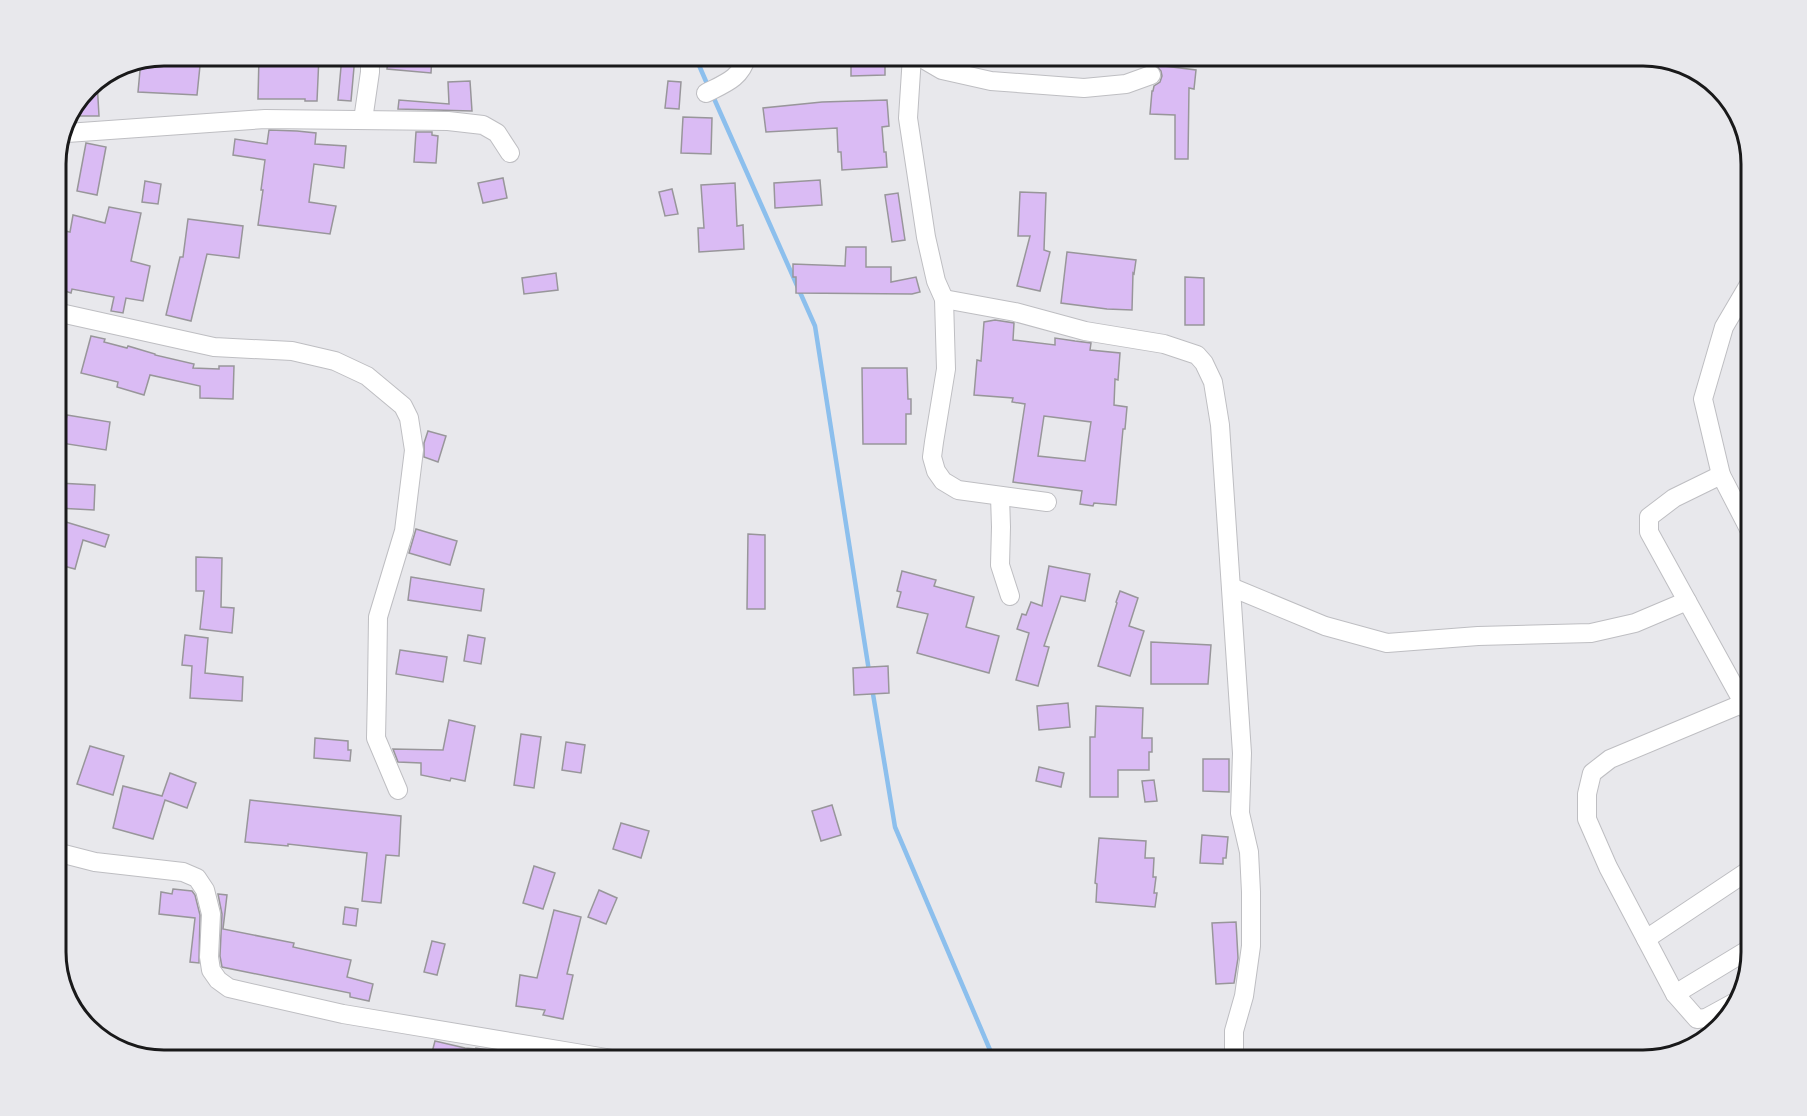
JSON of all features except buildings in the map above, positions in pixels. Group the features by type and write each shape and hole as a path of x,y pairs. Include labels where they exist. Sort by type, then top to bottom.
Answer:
{"street":[{"path":"363,120 370,66"},
{"path":"706,93 733,79 744,66"},
{"path":"911,66 908,118 926,237 936,281 944,299 946,369 934,442 933,457 936,471 943,481 957,490 1047,502"},
{"path":"935,66 942,70 1002,82 1084,88 1126,84 1151,75"},
{"path":"71,133 265,119 448,121 483,125 497,134 510,153"},
{"path":"944,299 1015,312 1085,331 1164,344 1197,355 1204,363 1213,382 1220,425 1242,753 1240,813 1249,852 1251,892 1251,946 1244,996 1234,1031 1234,1050"},
{"path":"1741,299 1724,327 1703,399 1721,475 1741,514"},
{"path":"66,314 214,347 292,351 335,361 367,376 403,406 409,418 414,450 404,531 378,617 376,738 398,790"},
{"path":"1721,475 1674,498 1649,517 1649,532 1741,691"},
{"path":"1000,496 1000,564 1010,596"},
{"path":"1231,587 1325,626 1387,643 1478,636 1591,633 1635,623 1687,601"},
{"path":"1723,1008 1706,1018 1697,1019 1675,994 1608,867 1587,819 1587,794 1592,773 1610,759 1741,701"},
{"path":"66,855 95,862 183,872 197,878 205,890 211,914 209,957 211,970 218,980 229,988 343,1014 558,1050"},
{"path":"1646,939 1741,876"},
{"path":"1675,994 1741,955"}],"waterway":[{"path":"699,66 708,86"},
{"path":"712,94 815,326 869,671"},
{"path":"872,688 895,827 990,1050"}]}
